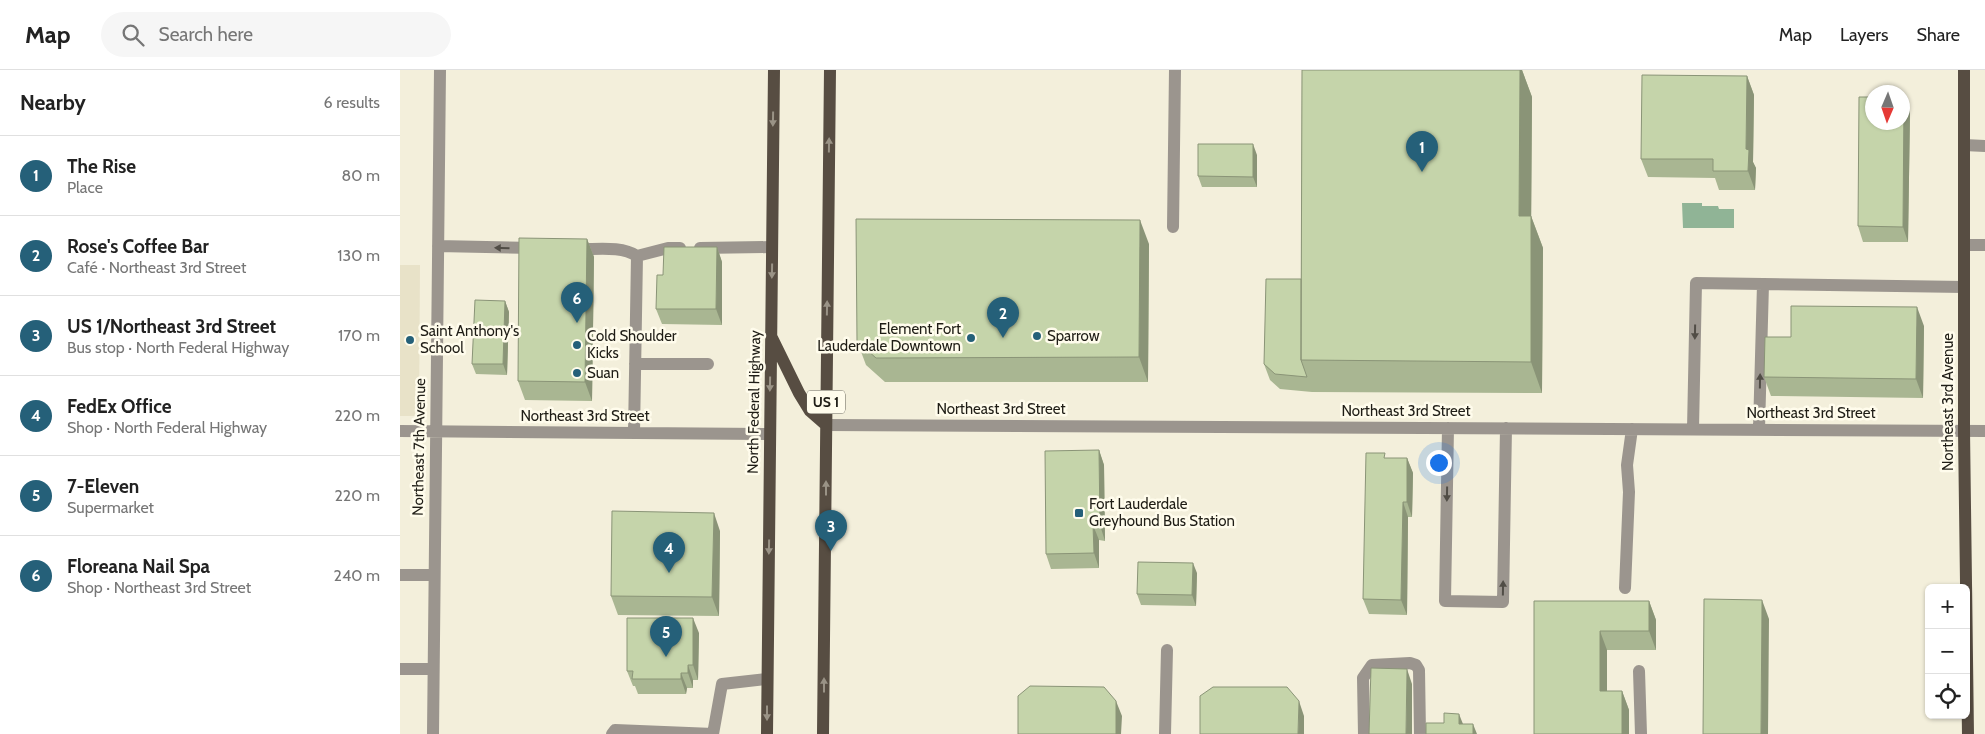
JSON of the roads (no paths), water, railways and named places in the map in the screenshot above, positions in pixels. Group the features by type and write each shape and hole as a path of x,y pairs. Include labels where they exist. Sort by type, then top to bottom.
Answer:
{"main road":[{"name":"North Federal Highway","path":"767,734 774,70"},
{"name":"US 1","path":"823,734 830,70"},
{"name":"Northeast 3rd Avenue","path":"1964,70 1964,430 1968,734"},
{"path":"771,335 799,393 810,411 826,425"}],"street":[{"name":"Northeast 7th Avenue","path":"432,734 440,70"},
{"path":"1173,227 1175,70"},
{"path":"1964,145 1985,146"},
{"path":"1964,245 1985,245"},
{"path":"438,246 546,249"},
{"path":"566,249 620,249 637,256 668,248 772,247"},
{"path":"634,433 637,256"},
{"path":"1694,429 1696,283 1964,287"},
{"path":"1759,429 1763,284"},
{"path":"635,364 708,364"},
{"name":"Northeast 3rd Street","path":"826,425 1985,431"},
{"path":"1448,428 1445,601 1503,602 1506,428"},
{"path":"1625,588 1629,492 1627,465 1632,429"},
{"name":"Northeast 3rd Street","path":"400,431 770,434"},
{"path":"400,575 434,575"},
{"path":"1165,734 1167,650"},
{"path":"1364,734 1363,678 1366,671 1372,665 1400,663 1416,665 1419,670 1420,734"},
{"path":"400,668 433,669"},
{"path":"1639,671 1640,734"},
{"path":"612,734 615,730 713,734 722,684 767,679"}],"place":[{"name":"The Rise","path":"1422,172"},
{"name":"Floreana Nail Spa","path":"577,323"},
{"name":"Sparrow","path":"1037,336"},
{"name":"Element Fort Lauderdale Downtown","path":"971,338"},
{"name":"Rose's Coffee Bar","path":"1003,338"},
{"name":"Saint Anthony's School","path":"410,340"},
{"name":"Cold Shoulder Kicks","path":"577,345"},
{"name":"Suan","path":"577,373"},
{"name":"Fort Lauderdale Greyhound Bus Station","path":"1079,513"},
{"name":"US 1/Northeast 3rd Street","path":"831,551"},
{"name":"FedEx Office","path":"669,573"},
{"name":"7-Eleven","path":"666,657"}]}
